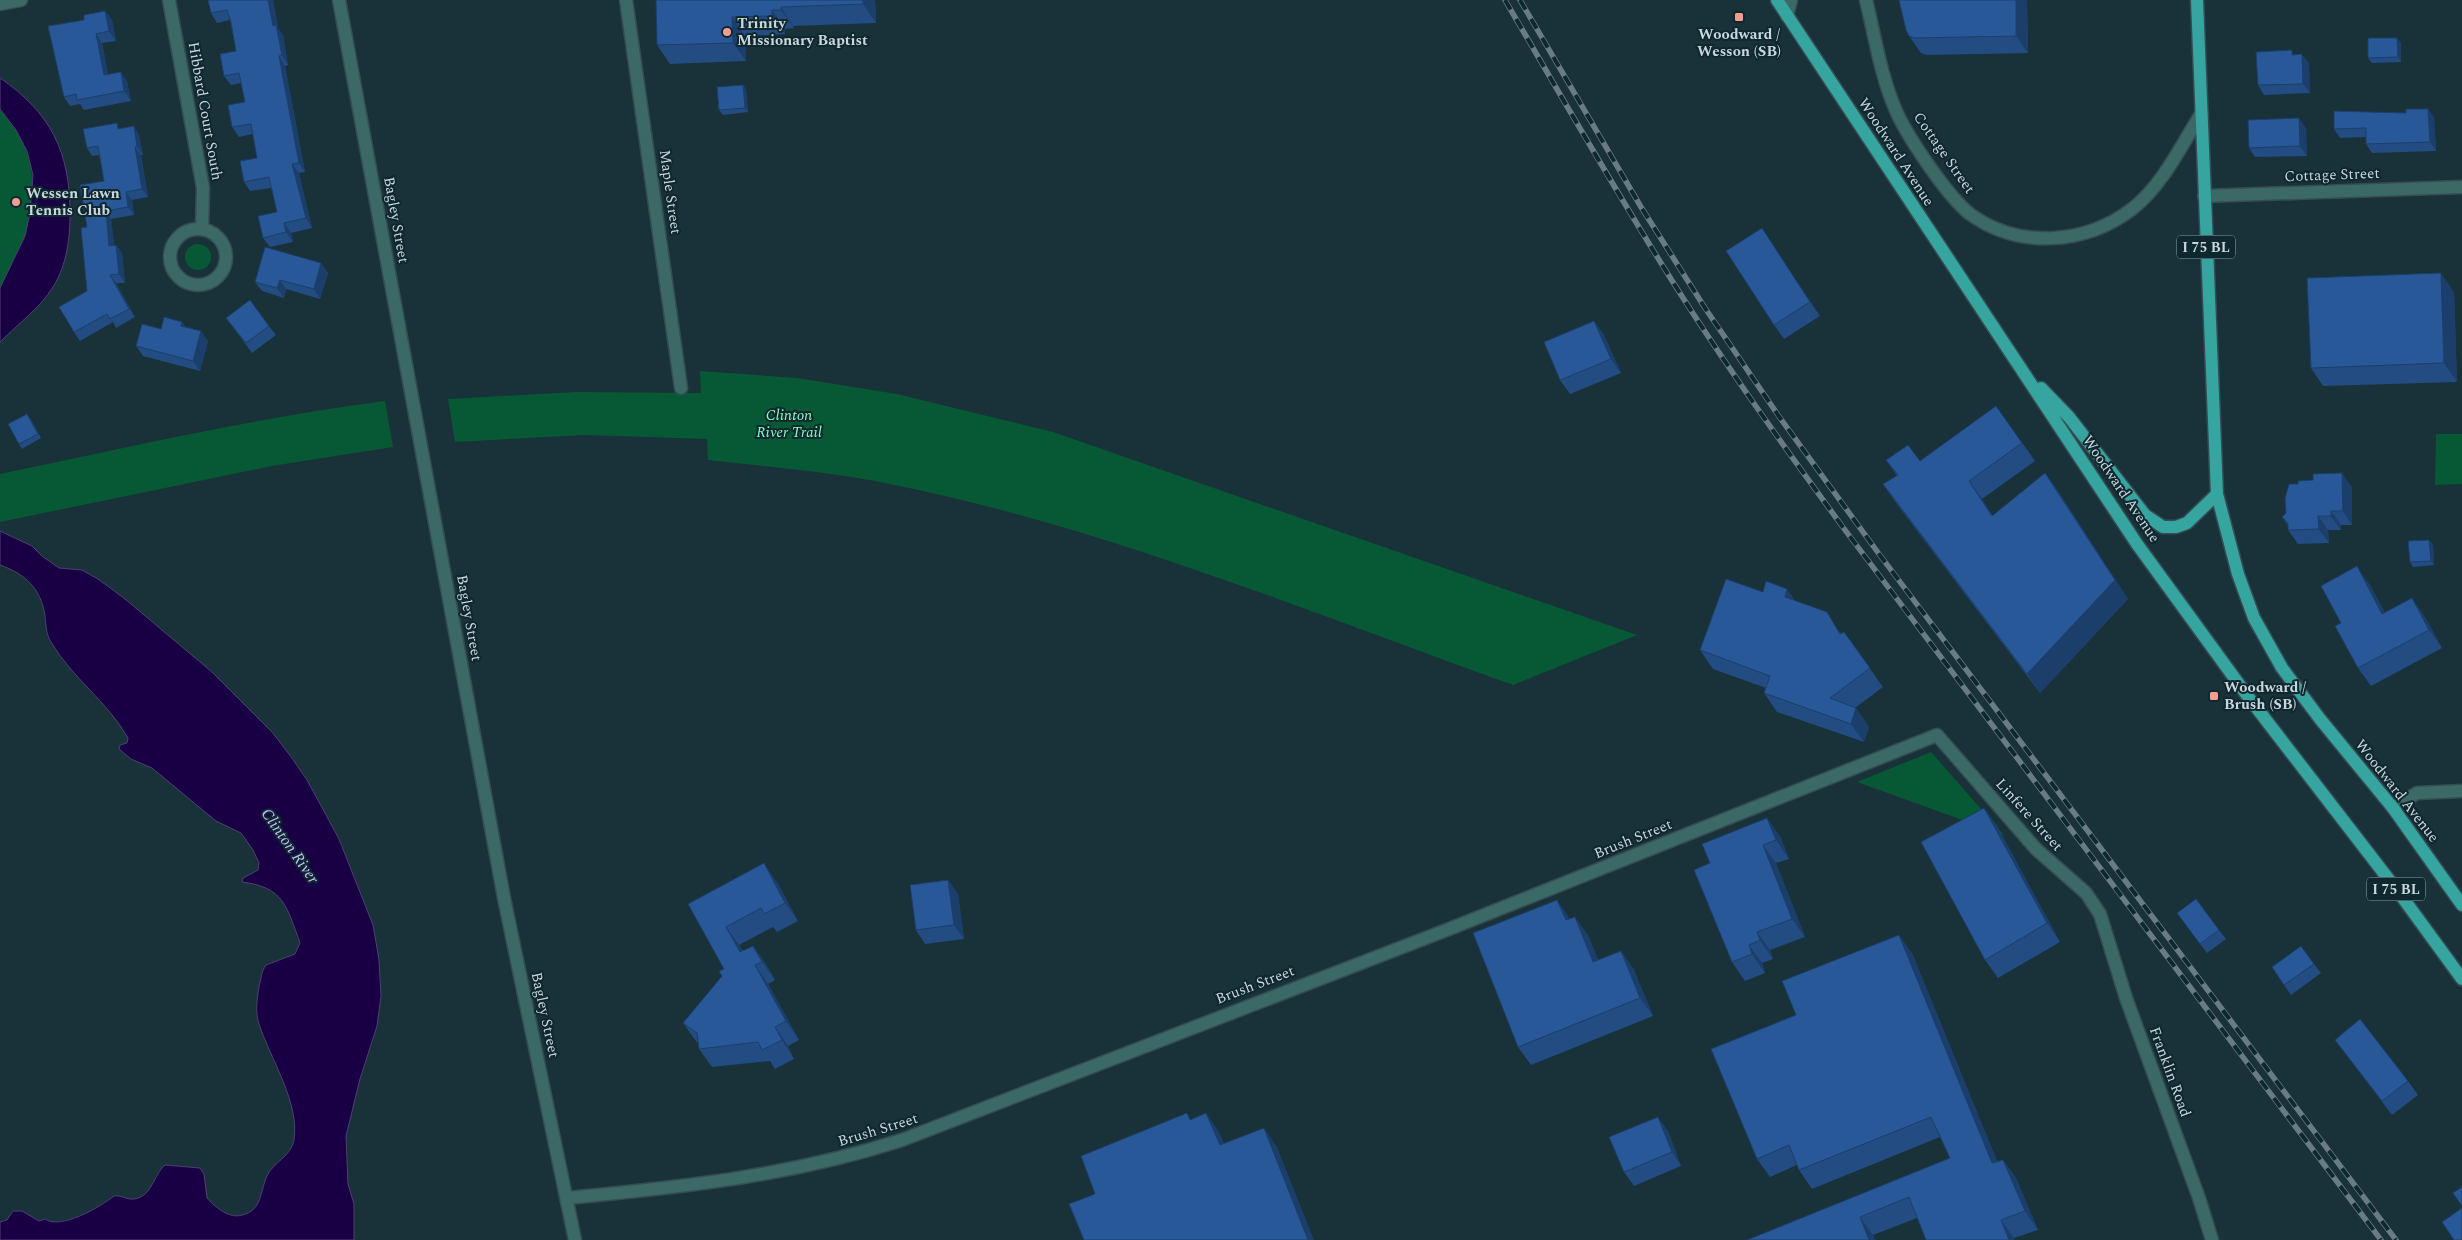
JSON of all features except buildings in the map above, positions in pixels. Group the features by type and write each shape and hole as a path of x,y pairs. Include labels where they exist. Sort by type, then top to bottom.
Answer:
{"main road":[{"name":"Woodward Avenue","path":"1777,0 2137,544 2249,698 2400,894 2462,978"},
{"name":"Woodward Avenue","path":"2196,0 2217,494 2238,574 2266,643 2282,668 2320,719 2393,808 2462,905"},
{"path":"2021,369 2069,417 2145,515 2162,526 2176,526 2187,523 2217,494"}],"street":[{"path":"0,4 22,0"},
{"name":"Hibbard Court South","path":"169,0 203,188 202,229"},
{"name":"Bagley Street","path":"339,0 504,898 575,1240"},
{"name":"Maple Street","path":"626,0 681,388"},
{"path":"1787,16 1791,0"},
{"name":"Cottage Street","path":"1866,0 1889,90 1901,120 1956,202 1984,223 2001,231 2030,238 2067,237 2099,228 2117,219 2133,208 2159,180 2201,114"},
{"name":"Cottage Street","path":"2204,196 2462,187"},
{"path":"202,229 209,231 220,240 224,247 226,261 224,268 214,280 208,284 193,285 186,283 175,274 170,260 170,253 181,234 187,231 202,229"},
{"name":"Brush Street","path":"567,1198 750,1178 835,1160 902,1140 1444,931 1937,735"},
{"name":"Linfere Street","path":"1937,735 2036,849 2086,893 2100,914"},
{"path":"2393,808 2417,793 2462,791"},
{"name":"Franklin Road","path":"2100,914 2126,998 2199,1198 2212,1240"}],"green space":[{"name":"Wessen Lawn Tennis Club","path":"0,109 16,129 26,150 31,173 32,197 29,221 22,244 0,288"},
{"path":"198,244 207,248 211,257 207,266 198,270 189,266 185,257 189,248"},
{"name":"Clinton River Trail","path":"700,371 797,378 897,394 1053,432 1637,635 1513,685 1198,571 1038,520 957,499 854,477 708,460 707,439 584,435 455,442 448,399 576,392 701,393"},
{"path":"385,401 393,447 272,466 0,522 0,474 240,424"},
{"path":"2436,434 2462,434 2462,484 2435,485"},
{"path":"1931,752 2004,835 1857,782"}],"water":[{"path":"0,78 18,91 32,105 45,120 54,136 66,171 70,213 67,251 58,278 42,302 0,342 0,288 25,236 30,213 33,175 27,151 16,130 0,109"},
{"name":"Clinton River","path":"0,531 32,546 59,568 82,570 98,579 125,599 212,672 272,732 292,758 307,780 339,839 373,925 379,960 381,996 377,1026 360,1079 346,1136 348,1184 354,1204 354,1240 0,1240 0,1222 7,1220 13,1211 22,1211 39,1221 45,1219 52,1222 61,1222 80,1216 100,1206 114,1196 131,1199 140,1197 149,1190 165,1165 200,1168 204,1174 207,1198 227,1214 237,1216 249,1213 257,1205 270,1171 292,1146 295,1126 293,1111 283,1081 258,1019 259,987 266,965 295,954 300,943 282,901 267,889 242,882 243,878 258,870 259,863 253,850 241,833 216,821 152,768 131,759 119,749 120,745 127,743 128,738 120,725 69,667 49,639 43,606 36,590 17,573 0,565"}],"railway":[{"path":"1505,0 1649,244 1756,406 1845,530 2381,1240"},
{"path":"1520,0 1641,207 1705,308 1778,415 1879,554 2396,1240"}],"place":[{"name":"Woodward / Wesson (SB)","path":"1739,17"},
{"name":"Trinity Missionary Baptist","path":"727,32"},
{"name":"Wessen Lawn Tennis Club","path":"16,202"},
{"name":"Woodward / Brush (SB)","path":"2214,696"}]}
